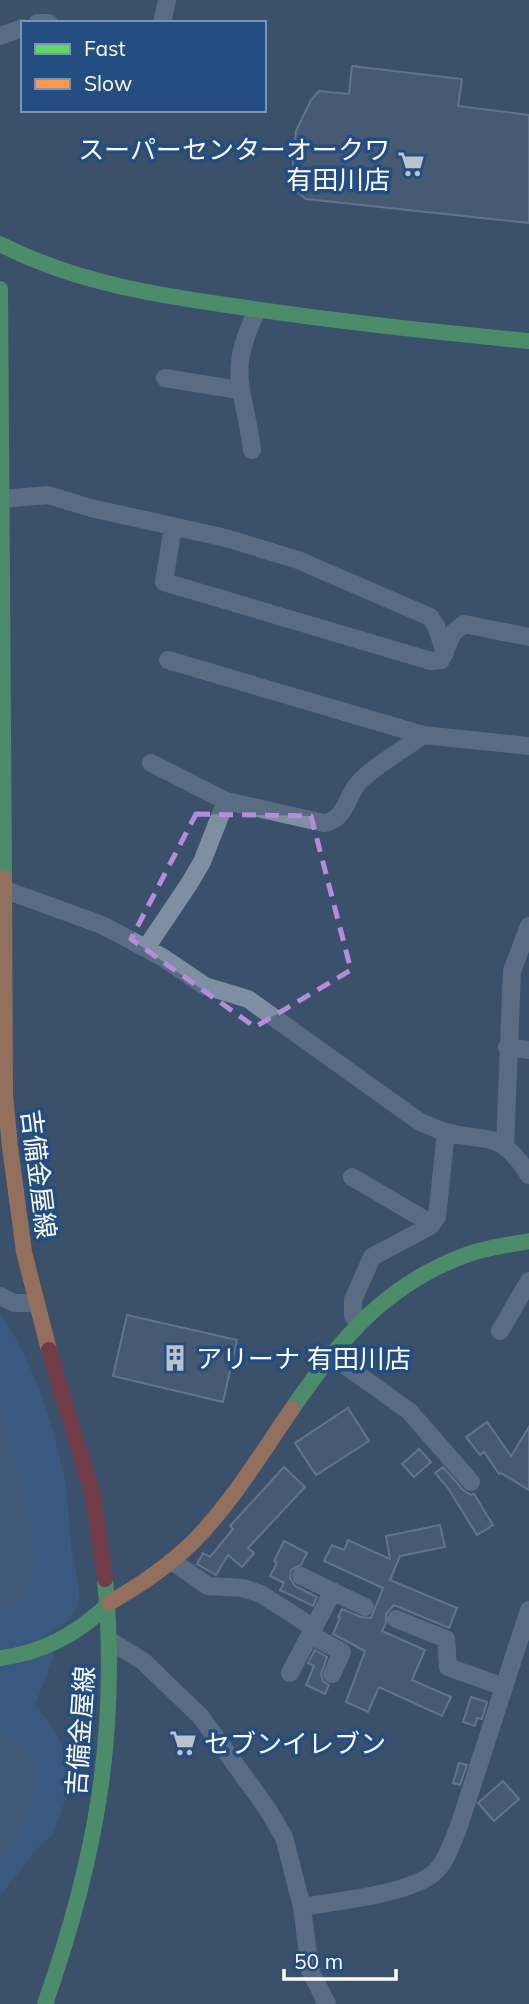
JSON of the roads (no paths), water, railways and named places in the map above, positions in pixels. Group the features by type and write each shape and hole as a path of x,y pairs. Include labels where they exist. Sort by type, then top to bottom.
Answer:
{"main road":[{"path":"0,244 24,257 119,288 257,311 425,332 529,341"},
{"name":"吉備金屋線","path":"0,289 5,1095 14,1192 35,1303 78,1436 93,1496 108,1604 110,1641 107,1747 93,1844 79,1900 45,2004"},
{"path":"0,1658 26,1655 57,1644 89,1623 108,1604 154,1576 172,1561 199,1535 226,1502 329,1354 357,1321 390,1294 426,1272 469,1254 529,1241"}],"street":[{"path":"162,21 167,0"},
{"path":"0,36 21,29"},
{"path":"252,450 239,390 240,354 257,311"},
{"path":"165,378 239,390"},
{"path":"2,499 48,495 91,508 226,538 298,560 430,617 445,653"},
{"path":"173,526 164,582 431,661 441,660 453,633 464,624 529,637"},
{"path":"168,660 423,735 529,746"},
{"path":"150,762 226,802 324,823 339,818 359,781 423,735"},
{"path":"145,948 202,862 226,802"},
{"path":"2,889 87,919 145,948 205,986 248,999 420,1122 446,1132 492,1138 505,1146 529,1175"},
{"path":"505,1146 512,971 529,926"},
{"path":"507,1047 529,1050"},
{"path":"357,1321 352,1310 353,1300 372,1257 432,1224 438,1217 446,1132"},
{"path":"352,1177 432,1224"},
{"path":"500,1331 529,1281"},
{"path":"0,1296 14,1303 35,1303"},
{"path":"329,1354 409,1411 471,1482"},
{"path":"172,1561 208,1586 243,1588 261,1594 342,1652 332,1674"},
{"path":"301,1576 365,1607"},
{"path":"290,1673 333,1591"},
{"path":"302,1907 406,1887 426,1879 438,1869 446,1858 459,1826 529,1610"},
{"path":"396,1619 446,1639 448,1667 504,1688"},
{"path":"110,1641 143,1661 201,1717 266,1807 284,1837 302,1907 310,1970 327,2004"}],"place":[{"name":"スーパーセンターオークワ 有田川店","path":"411,164"},
{"name":"アリーナ 有田川店","path":"175,1358"},
{"name":"セブンイレブン","path":"183,1743"}]}
